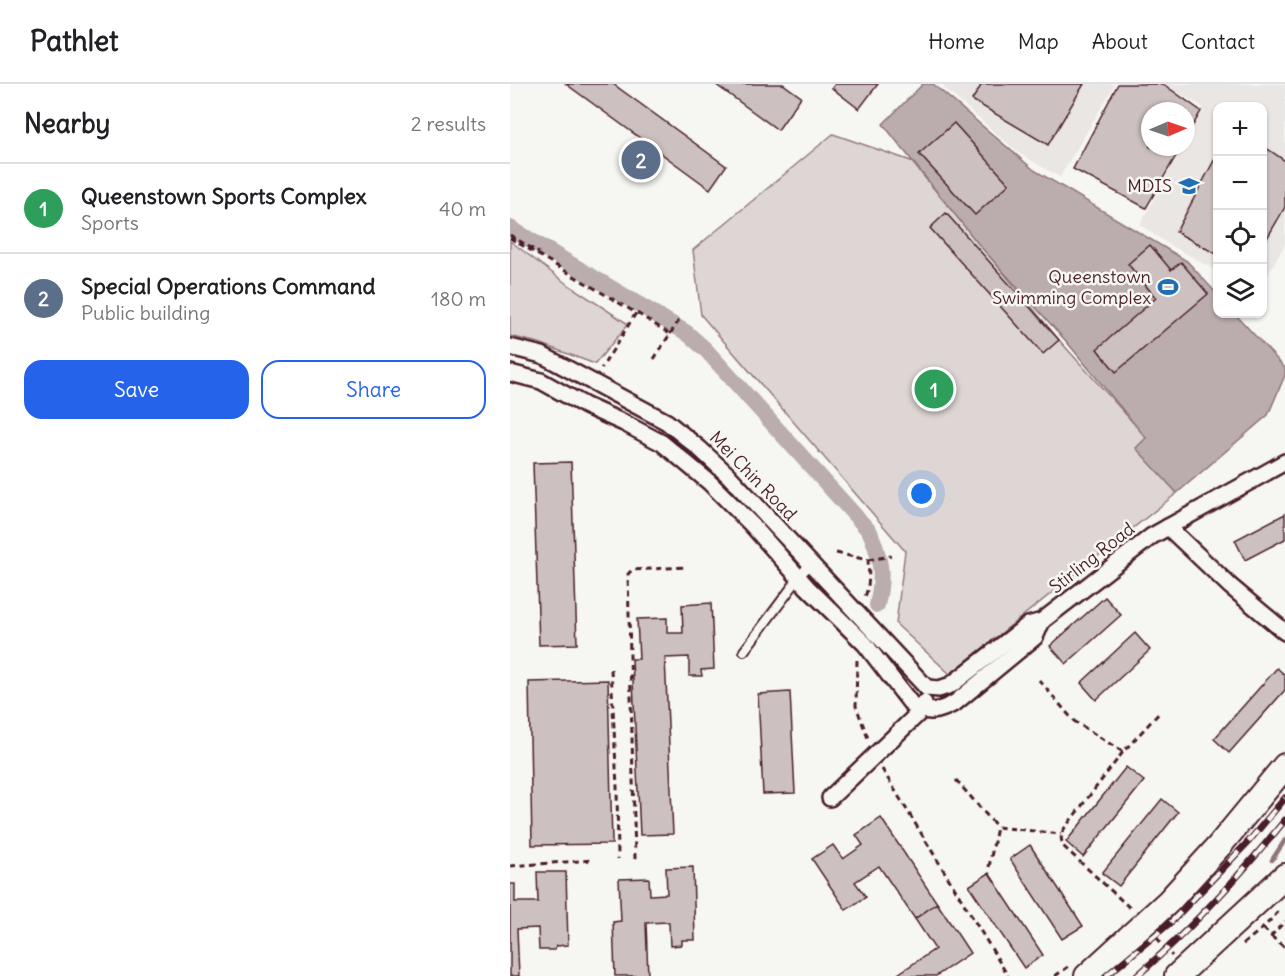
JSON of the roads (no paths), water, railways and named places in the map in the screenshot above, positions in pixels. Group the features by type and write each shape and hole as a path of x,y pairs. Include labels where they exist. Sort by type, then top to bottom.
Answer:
{"main road":[{"path":"1087,976 1138,916 1169,901 1219,846 1285,766"},
{"path":"1181,973 1285,876"}],"street":[{"name":"Mei Chin Road","path":"510,347 542,355 667,422 728,475 927,688"},
{"name":"Mei Chin Road","path":"510,373 541,381 662,443 709,482 752,525 865,644 912,705 922,710"},
{"name":"Stirling Road","path":"927,688 939,689 951,685 1028,625 1042,621 1152,536 1285,462"},
{"path":"1168,527 1230,586 1285,632"},
{"name":"Stirling Road","path":"922,710 932,712 943,710 955,703 1035,637 1042,621"},
{"path":"830,798 922,710 927,688"}],"lane":[{"path":"744,651 798,576 810,563"}],"waterway":[{"path":"510,228 687,333 706,350 870,532 880,567 877,605"},
{"path":"1272,860 1285,840"}],"railway":[{"path":"1106,976 1172,921 1249,841 1285,798"},
{"path":"1137,976 1177,940 1285,820"}],"place":[{"name":"Special Operations Command","path":"641,160"},
{"name":"MDIS","path":"1189,186"},
{"name":"Queenstown Swimming Complex","path":"1168,287"},
{"name":"Queenstown Sports Complex","path":"934,389"}]}
